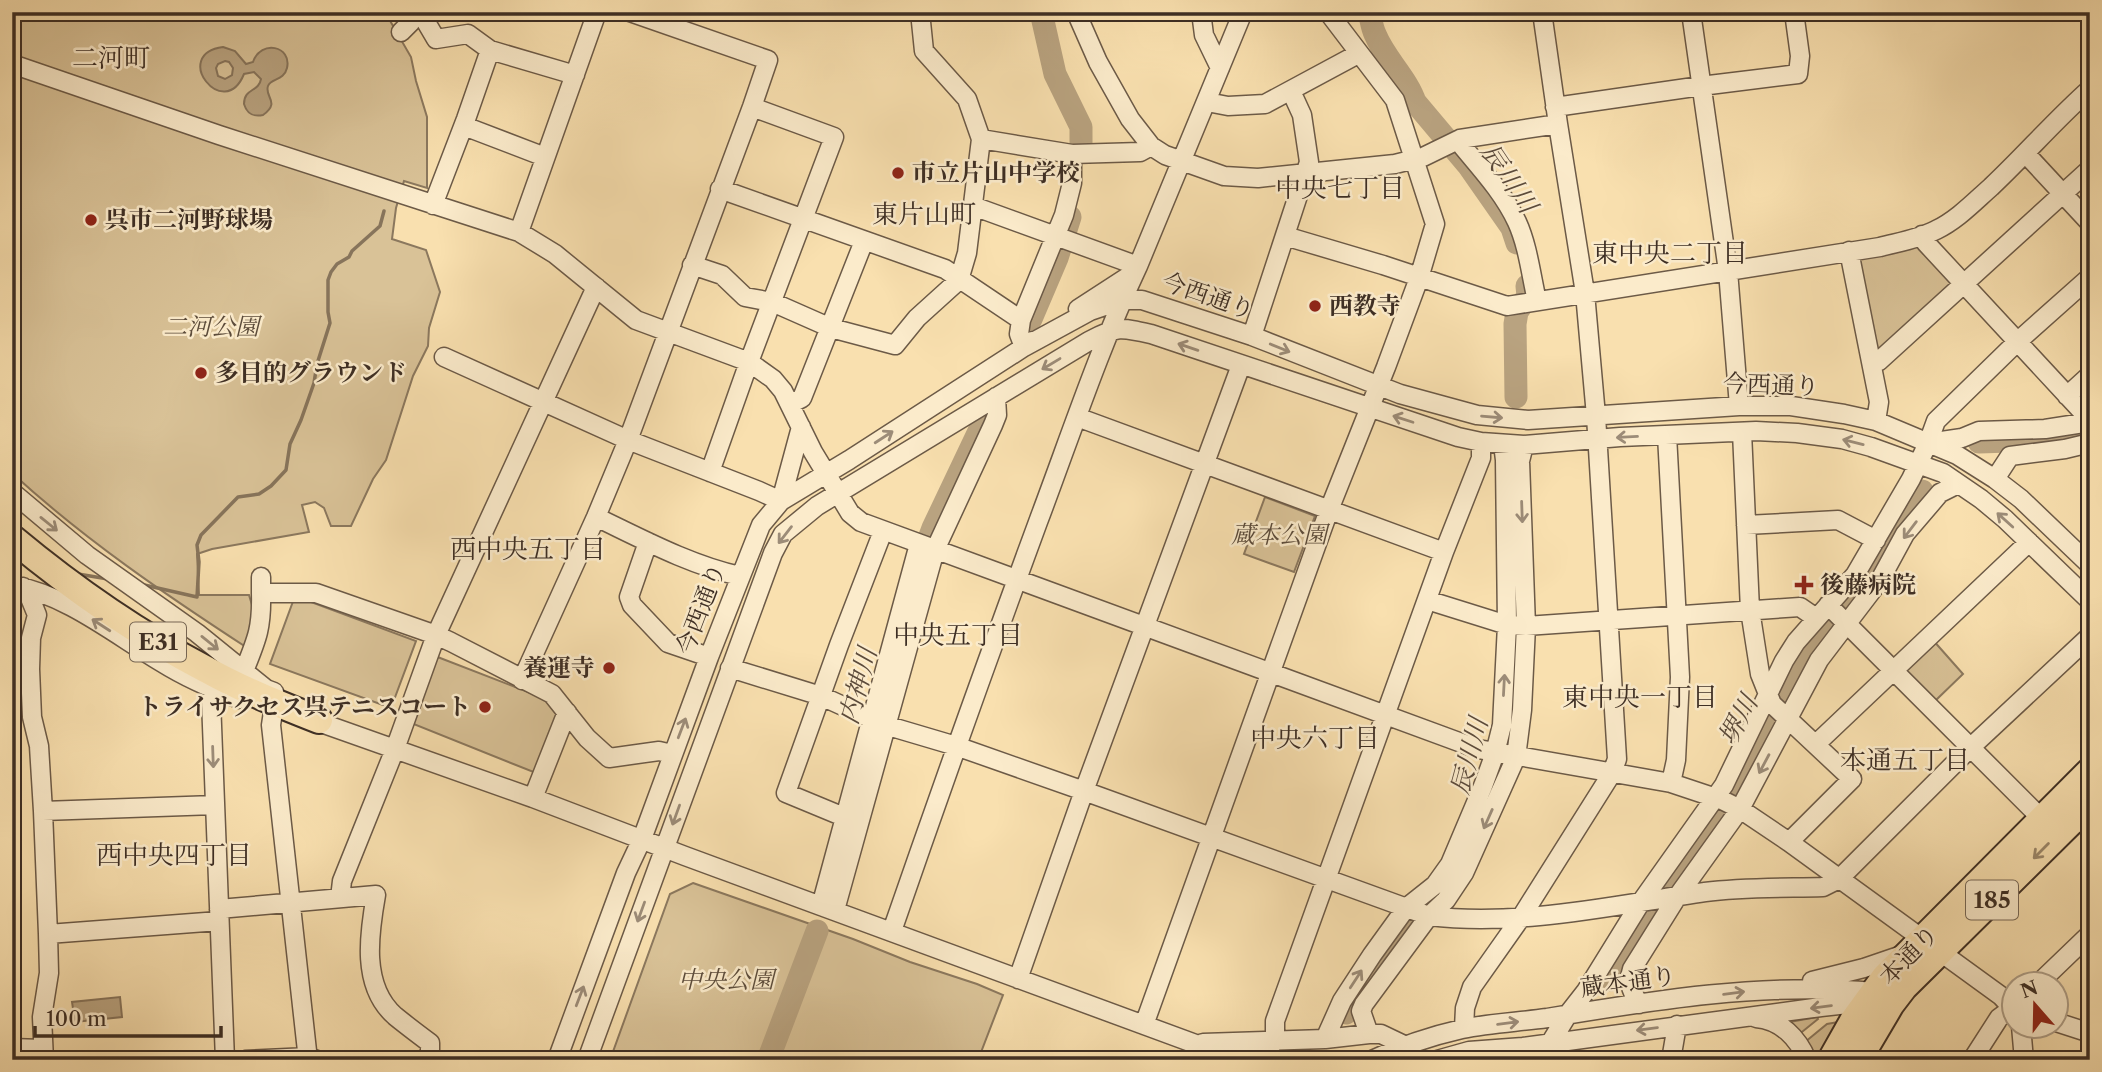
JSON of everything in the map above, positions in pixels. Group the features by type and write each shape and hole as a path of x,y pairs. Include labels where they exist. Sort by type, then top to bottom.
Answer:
{"highway":[{"name":"E31","path":"12,538 120,618 172,651 250,692 319,720"},
{"name":"本通り","path":"1831,1060 1923,948 2090,771"},
{"name":"本通り","path":"1923,948 1961,932 2085,816"},
{"name":"本通り","path":"1858,1060 1881,1000"}],"street":[{"path":"401,32 411,22 411,12"},
{"path":"418,12 436,39 468,34 490,50 575,75"},
{"path":"519,232 597,12"},
{"path":"522,680 628,440 768,60 630,12"},
{"path":"692,265 722,275 745,297 772,302 831,328 895,345 917,318 960,280 967,253 981,139 967,99 924,51 920,12"},
{"path":"1076,12 1098,62 1124,108 1151,146 1165,155 1224,176 1258,178 1395,164 1452,143 1557,115 1701,86 1798,74 1800,56 1794,12"},
{"path":"1201,12 1204,35 1220,68"},
{"path":"892,932 956,746 1110,330 1243,12"},
{"path":"1144,1025 1329,510 1419,278 1435,224 1395,100 1328,12"},
{"path":"1464,1028 1465,1008 1472,987 1520,919 1612,773 1617,759 1598,439 1585,293 1542,12"},
{"path":"1690,12 1728,271 1739,406"},
{"path":"433,205 490,50"},
{"path":"1207,102 1228,106 1265,104 1358,54"},
{"path":"12,64 519,232 555,254 636,320 749,362 773,379 790,404 838,494 850,513 861,522 1478,749 1671,783 1728,804 1789,842 1923,948 2000,995"},
{"path":"1284,236 1507,306 1880,247 1937,230 1966,210 2090,89"},
{"path":"1252,336 1309,162 1302,115 1291,92"},
{"path":"710,472 834,137 752,107"},
{"path":"464,126 545,158"},
{"path":"981,139 1072,155 1140,152 1151,146"},
{"path":"1452,143 1463,147 1505,200 1526,249 1537,301"},
{"path":"2026,153 2090,223"},
{"path":"1072,155 1072,183 1064,215 1062,238 1021,320 1019,334 1024,347 1137,269"},
{"path":"1871,363 1879,361 2090,169"},
{"path":"720,189 945,269 1021,320"},
{"path":"973,206 1137,269"},
{"path":"1922,235 1926,243 2090,421"},
{"path":"790,404 803,398 864,241"},
{"path":"1849,251 1879,402 1876,421"},
{"path":"1728,804 1724,785 1778,708 1819,660 1833,615 1918,464 1936,421 2017,342 2090,278"},
{"path":"340,898 342,881 395,749 436,635 596,287"},
{"name":"今西通り","path":"556,1060 761,525 780,501 1024,347 1075,319 1122,300 1142,300 1161,305 1252,336 1400,394 1477,415 1528,420 1739,406 1791,406 1876,421 1957,455 1995,479 2021,499 2090,565"},
{"name":"今西通り","path":"587,1060 730,668 773,553 783,534 799,519 838,494 1110,330 1126,328 1151,334 1458,437 1481,442 1524,445 1742,432 1797,433 1842,439 1871,447 1942,473 1981,499 2029,541 2090,601"},
{"path":"444,357 628,440 780,501 801,427"},
{"path":"1018,979 1084,791 1241,365"},
{"path":"2067,396 2090,375"},
{"path":"828,908 927,547 993,425 997,415 996,397"},
{"path":"1077,417 1444,552"},
{"path":"1928,443 1962,438 1979,431 2046,429 2090,421"},
{"path":"1742,432 1750,610 1760,674 1778,708 1852,779 1789,842"},
{"path":"1667,435 1679,677 1676,760 1671,783"},
{"path":"1275,1042 1275,1021 1480,458 1481,442"},
{"path":"1995,479 2010,456 2090,443"},
{"path":"1325,1039 1342,1001 1372,955 1406,908 1435,885 1450,864 1495,753 1502,726 1507,625 1503,444"},
{"path":"1369,1034 1361,1011 1364,1004 1464,873 1516,757 1522,710 1526,625 1520,461 1524,445"},
{"path":"1639,1004 1630,987 1632,969 1728,804 1778,708 1784,661 1796,642 1880,580 1905,534 1940,493 1958,484"},
{"path":"12,492 87,555 197,633 266,689 395,749"},
{"path":"596,517 648,542 724,573 740,576"},
{"path":"1746,525 1838,520 1876,540"},
{"path":"844,817 786,793 883,531"},
{"path":"1816,744 2029,541"},
{"path":"648,542 629,597 632,606 667,643 709,657"},
{"path":"244,671 262,620 261,585 316,593 436,635 552,694 587,738 609,758 659,751 672,754"},
{"path":"17,586 68,604 163,663 214,689 273,712 319,720 533,797 1237,1059"},
{"path":"12,1048 43,1054 42,1017 49,973 43,811 38,746 32,717 32,638 37,615 28,593 17,586"},
{"path":"1427,600 1507,625 1800,607 1833,615 1893,669 2042,819"},
{"path":"730,668 821,696 878,722 1084,791 1429,916 1457,920 1520,919 1709,892 1823,887 1839,879 1970,748 2090,636"},
{"path":"214,689 211,700 225,1060"},
{"path":"245,1060 311,1059 271,725 273,712"},
{"path":"533,797 567,712"},
{"path":"828,908 844,817 878,722"},
{"path":"43,811 215,804"},
{"path":"1541,1060 1568,1014 1644,902 1728,804"},
{"path":"48,934 376,895 369,932 369,961 379,995 393,1014 430,1043 427,1060"},
{"path":"2053,970 2090,934"},
{"path":"1767,989 1819,980 1923,948"},
{"name":"蔵本通り","path":"1372,1060 1404,1045 1464,1028 1639,1004 1767,989 1819,987 1881,1000"},
{"name":"蔵本通り","path":"1437,1060 1469,1051 1881,1000"},
{"path":"1739,1017 1765,1019 1782,1026 1798,1041 1807,1060"},
{"path":"1972,1060 2000,1017"},
{"path":"1671,1060 1677,1025"},
{"path":"2070,1027 2090,1033"},
{"path":"1193,1044 1275,1042 1381,1034 1404,1045"},
{"path":"2022,1040 2024,1060"}],"green space":[{"name":"二河公園","path":"12,12 385,12 411,57 427,117 427,188 404,181 396,208 392,239 426,250 440,292 429,328 428,346 413,376 386,460 373,479 351,526 331,526 324,508 315,502 302,505 309,532 197,554 199,595 249,595 255,615 249,649 127,566 68,521 12,473"},
{"path":"1921,243 1958,284 1874,358 1853,257"},
{"name":"蔵本公園","path":"1265,497 1315,516 1294,572 1244,554"},
{"name":"トライサクセス呉テニスコート","path":"295,596 416,641 391,708 270,664"},
{"path":"1932,639 1963,674 1935,701 1903,667"},
{"name":"トライサクセス呉テニスコート","path":"435,656 549,700 559,715 536,773 411,723"},
{"name":"中央公園","path":"693,883 1003,995 978,1060 610,1060 670,894"},
{"path":"1817,1017 1818,1019 1797,1036 1784,1023"},
{"path":"1838,1022 1829,1045 1817,1060 1811,1060 1805,1042 1827,1024"}],"shaded area":[{"path":"223,47 235,51 246,64 253,62 262,50 281,50 287,60 287,68 268,86 271,107 263,115 253,115 244,104 246,95 258,86 261,79 254,72 244,74 235,87 225,91 215,89 206,82 201,72 201,61 208,52","holes":["229,62 233,68 232,75 225,79 218,76 218,64"]},
{"path":"120,997 122,1017 75,1022 72,1002"}],"waterway":[{"name":"内神川","path":"1041,12 1055,74 1081,127 1081,146"},
{"name":"辰川川","path":"1369,12 1379,43 1415,102 1468,165 1512,228 1517,243"},
{"path":"140,584 197,597 197,545 201,535 238,497 259,494 286,470 290,444 314,383 330,323 328,280 331,272 380,226 384,211"},
{"name":"内神川","path":"1031,319 1057,258 1070,217"},
{"name":"辰川川","path":"1516,397 1515,324 1517,312 1528,296 1527,286"},
{"name":"内神川","path":"919,565 933,528 981,427"},
{"name":"堺川","path":"1979,442 2044,440 2090,431"},
{"name":"堺川","path":"1611,980 1688,852 1720,811 1781,694 1805,655 1829,623 1869,581 1922,491"},
{"path":"78,574 108,579"},
{"name":"辰川川","path":"1512,684 1515,603"},
{"name":"辰川川","path":"1346,1013 1361,988 1409,927 1432,906"},
{"name":"内神川","path":"768,1060 817,931"}],"place":[{"name":"市立片山中学校","path":"898,173"},
{"name":"呉市二河野球場","path":"91,220"},
{"name":"西教寺","path":"1315,306"},
{"name":"多目的グラウンド","path":"201,373"},
{"name":"後藤病院","path":"1804,585"},
{"name":"養運寺","path":"609,668"},
{"name":"トライサクセス呉テニスコート","path":"485,707"}],"district":[{"name":"二河町","path":"111,58"},
{"name":"中央七丁目","path":"1340,188"},
{"name":"東片山町","path":"924,214"},
{"name":"東中央二丁目","path":"1670,253"},
{"name":"西中央五丁目","path":"528,549"},
{"name":"中央五丁目","path":"958,635"},
{"name":"東中央一丁目","path":"1640,697"},
{"name":"中央六丁目","path":"1315,738"},
{"name":"本通五丁目","path":"1905,760"},
{"name":"西中央四丁目","path":"174,855"}]}
